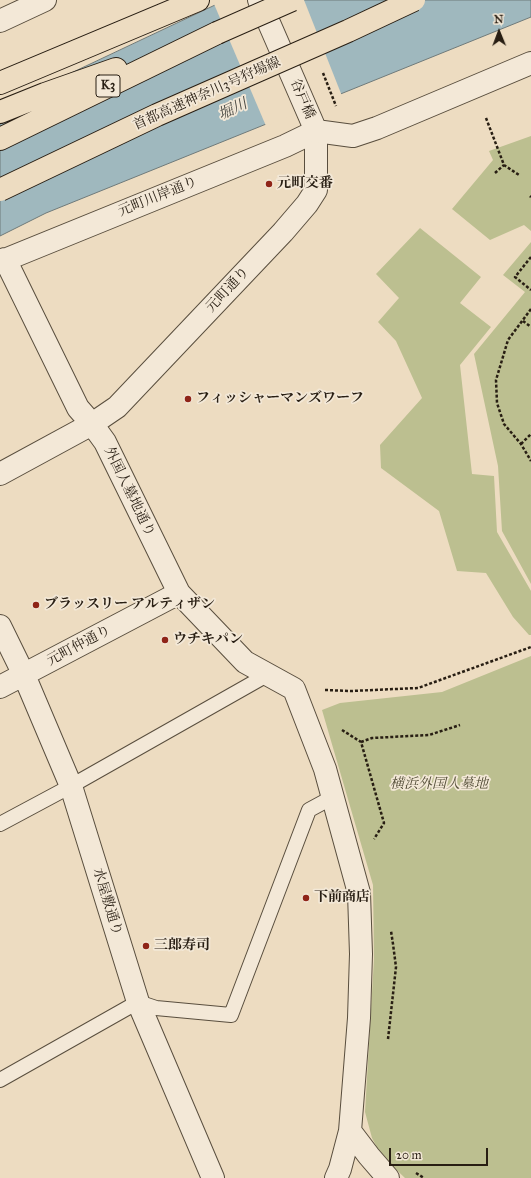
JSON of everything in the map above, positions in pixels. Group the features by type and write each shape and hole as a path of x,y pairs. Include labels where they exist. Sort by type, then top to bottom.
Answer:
{"highway":[{"path":"0,83 198,0"},
{"name":"K3","path":"0,139 217,33 292,0"},
{"name":"首都高速神奈川3号狩場線","path":"0,190 157,115 348,31 414,0"},
{"path":"348,31 433,0"},
{"path":"0,112 45,94 217,33"}],"street":[{"path":"0,20 45,0"},
{"name":"谷戸橋","path":"259,0 316,131"},
{"path":"316,131 353,136 377,128 531,63"},
{"name":"元町川岸通り","path":"3,260 285,146 316,131"},
{"name":"元町通り","path":"0,474 92,424 117,407 283,232 307,204 316,190 316,131"},
{"name":"外国人墓地通り","path":"3,260 78,408 105,442 180,593 245,662 294,689"},
{"name":"元町仲通り","path":"0,687 180,593"},
{"name":"水屋敷通り","path":"0,626 24,675 71,786 138,1002 213,1178"},
{"path":"294,689 325,769 359,893 362,954 359,1018 350,1131 340,1169 336,1178"},
{"path":"350,1131 388,1178"}],"lane":[{"path":"0,824 71,786 267,675"},
{"path":"0,1080 138,1002 156,1008 232,1015 309,810 333,797"}],"path":[{"path":"486,118 504,166 519,175"},
{"path":"495,173 504,166"},
{"path":"531,257 515,277 531,290"},
{"path":"531,309 508,340 496,380 496,404 504,424 521,444 531,461"},
{"path":"522,321 531,327"},
{"path":"521,444 531,434"},
{"path":"294,689 351,691 418,688 531,647"},
{"path":"361,742 372,738 429,735 460,725"}],"green space":[{"path":"531,136 531,231 524,225 490,240 452,209 493,160 489,151"},
{"path":"420,228 481,277 460,303 491,327 460,365 472,474 494,476 497,532 531,591 531,635 529,635 513,617 486,573 457,571 439,511 381,468 380,445 422,398 396,341 378,322 399,298 376,274"},
{"path":"531,242 531,584 502,531 498,466 474,354 525,292 503,275"},
{"name":"横浜外国人墓地","path":"531,656 531,1178 405,1178 381,1155 372,1138 365,1112 374,959 373,885 322,710 340,703 442,692"}],"water":[{"name":"堀川","path":"226,0 531,0 531,17 46,213 0,236 0,107"}],"pier":[{"path":"221,0 304,0 342,96 266,126 214,4"}],"place":[{"name":"元町交番","path":"269,184"},
{"name":"フィッシャーマンズワーフ","path":"188,399"},
{"name":"ブラッスリー アルティザン","path":"36,605"},
{"name":"ウチキパン","path":"165,640"},
{"name":"下前商店","path":"306,898"},
{"name":"三郎寿司","path":"146,946"}]}
